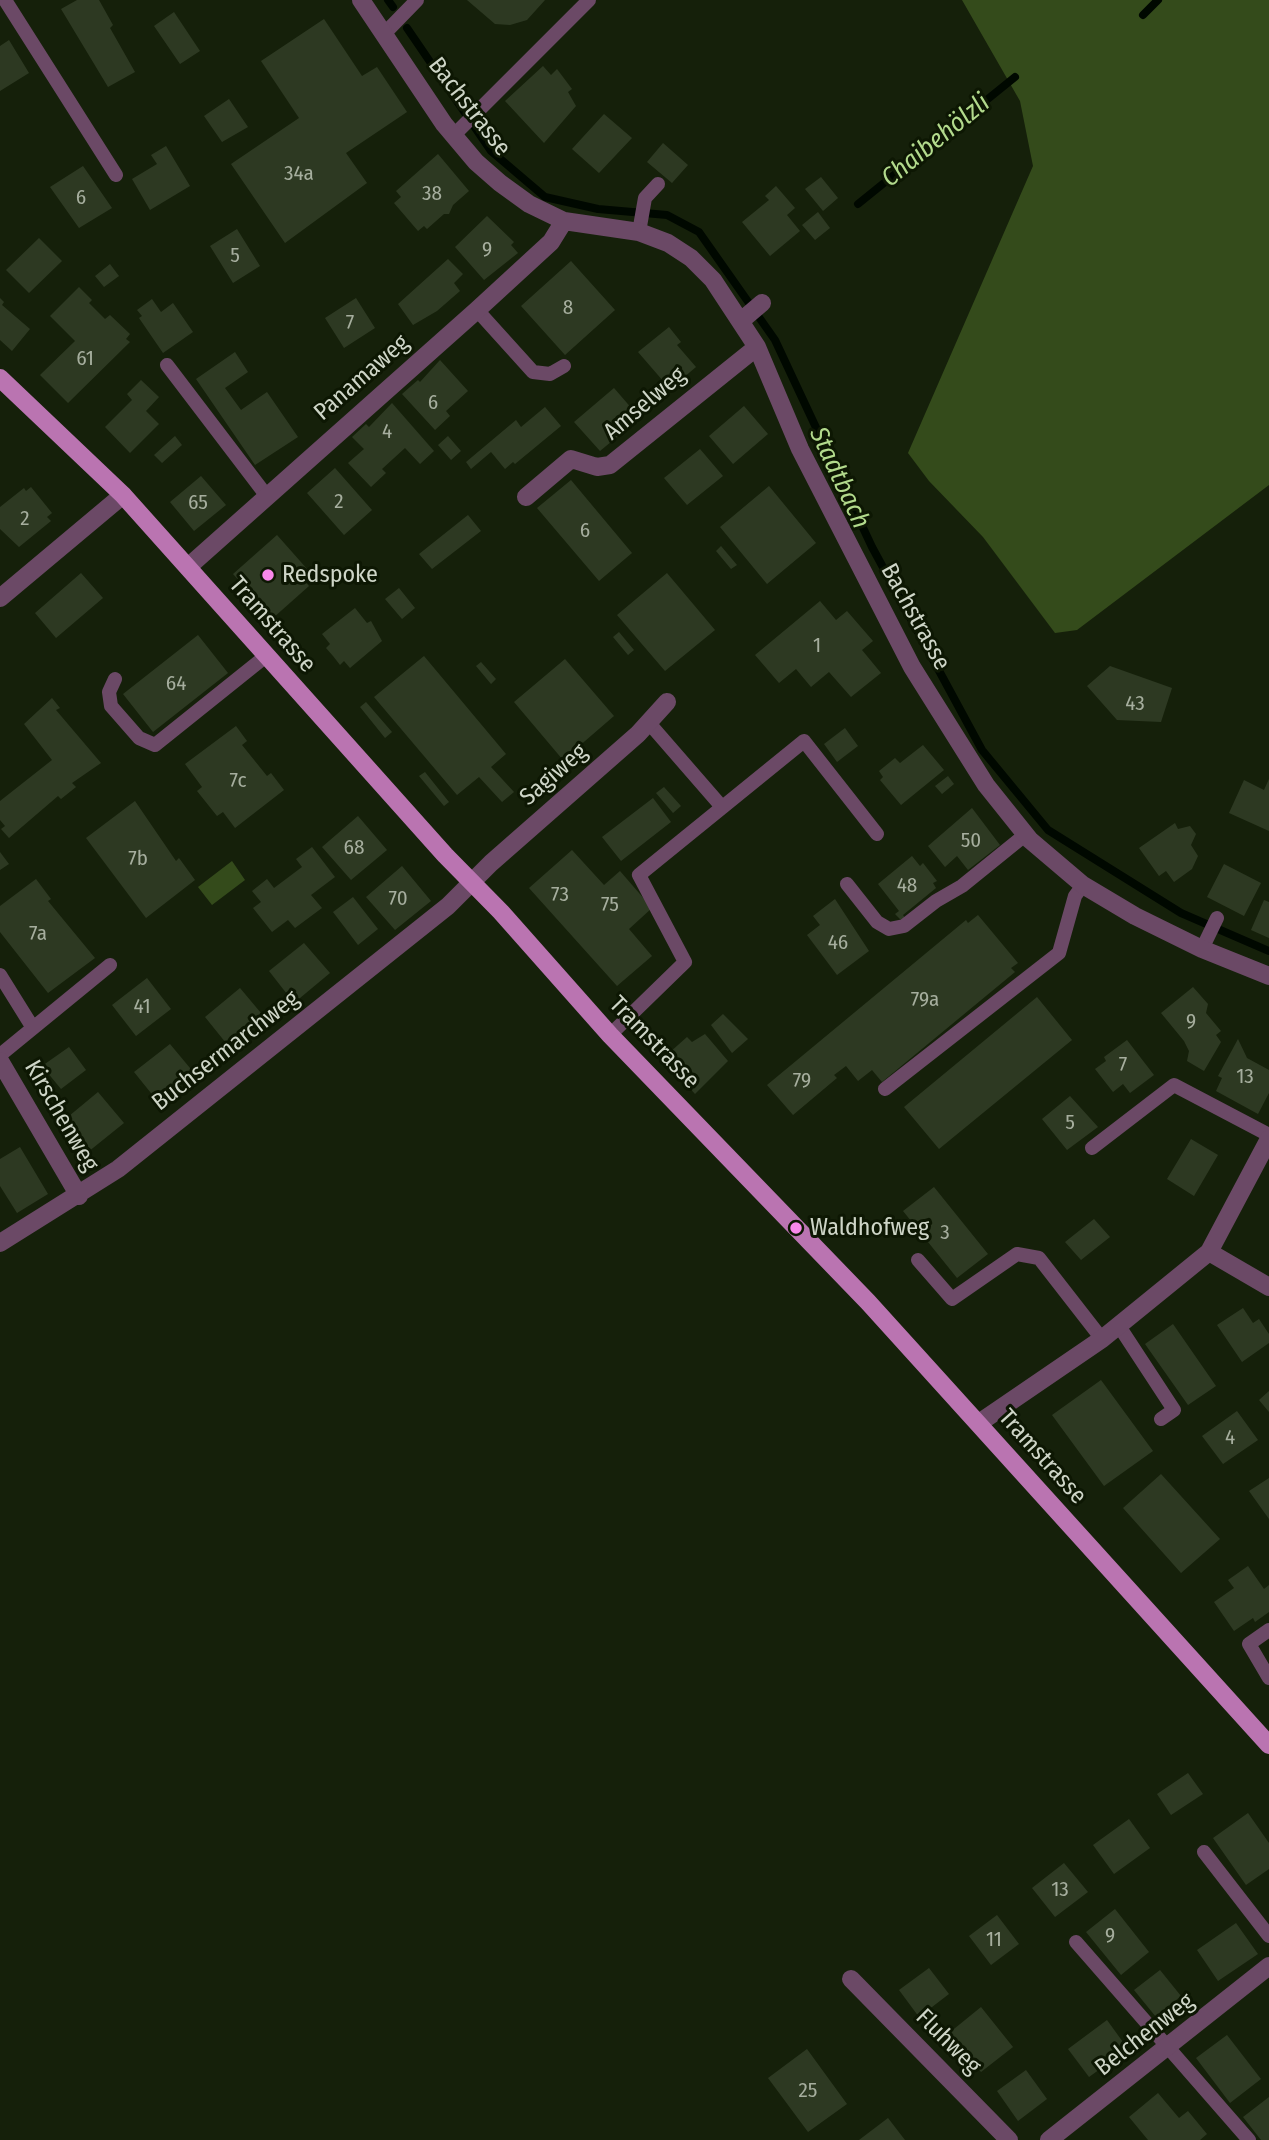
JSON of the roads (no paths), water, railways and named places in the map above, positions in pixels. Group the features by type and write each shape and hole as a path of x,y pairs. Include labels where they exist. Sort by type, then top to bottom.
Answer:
{"main road":[{"name":"Tramstrasse","path":"0,378 123,495 610,1035 868,1302 1269,1745"}],"street":[{"name":"Bachstrasse","path":"360,0 384,34 464,123 477,162 499,183 529,204 564,221 641,219 668,243 691,258 751,312 757,347 800,449 912,667 986,785 1026,835 1083,885 1202,949 1269,976"},
{"name":"Panamaweg","path":"188,567 551,242 564,221"},
{"name":"Amselweg","path":"526,496 571,459 597,467 610,465 757,347"},
{"path":"0,598 123,495"},
{"name":"Sagiweg","path":"472,884 491,863 649,723 667,702"},
{"name":"Buchsermarchweg","path":"0,1243 79,1196 118,1168 472,884"},
{"name":"Kirschenweg","path":"0,1061 79,1196"},
{"path":"979,1423 1102,1339 1209,1252 1269,1137"},
{"path":"1209,1252 1269,1287"},
{"name":"Belchenweg","path":"1049,2140 1171,2047 1269,1966"},
{"name":"Fluhweg","path":"851,1979 1009,2140"}],"lane":[{"path":"5,0 116,175"},
{"path":"384,34 417,0"},
{"path":"464,123 589,0"},
{"path":"641,219 645,198 658,184"},
{"path":"477,310 533,372 550,374 564,366"},
{"path":"166,365 266,495"},
{"path":"115,679 109,692 111,706 139,738 155,745 266,656"},
{"path":"649,723 722,807"},
{"path":"610,1035 685,962 639,875 804,741 877,834"},
{"path":"847,884 877,922 889,929 904,926 936,901 962,886 1026,835"},
{"path":"885,1089 1059,953 1075,896 1083,885"},
{"path":"1202,949 1217,918"},
{"path":"0,1055 110,965"},
{"path":"0,975 33,1028"},
{"path":"1092,1148 1174,1084 1269,1137"},
{"path":"918,1260 952,1299 1017,1254 1039,1258 1102,1339"},
{"path":"1119,1326 1174,1410 1161,1419"},
{"path":"1269,1630 1249,1644 1269,1678"},
{"path":"1204,1852 1269,1937"},
{"path":"1076,1942 1171,2047 1248,2140"}],"waterway":[{"name":"Stadtbach","path":"388,0 393,7"},
{"name":"Chaibehölzli","path":"1143,15 1158,0"},
{"name":"Stadtbach","path":"407,28 491,151 545,197 598,209 667,215 699,232 775,340 872,547 982,750 1048,830 1181,913 1269,951"},
{"name":"Chaibehölzli","path":"858,204 1015,77"}],"place":[{"name":"Redspoke","path":"268,575"},
{"name":"Waldhofweg","path":"796,1228"}]}
